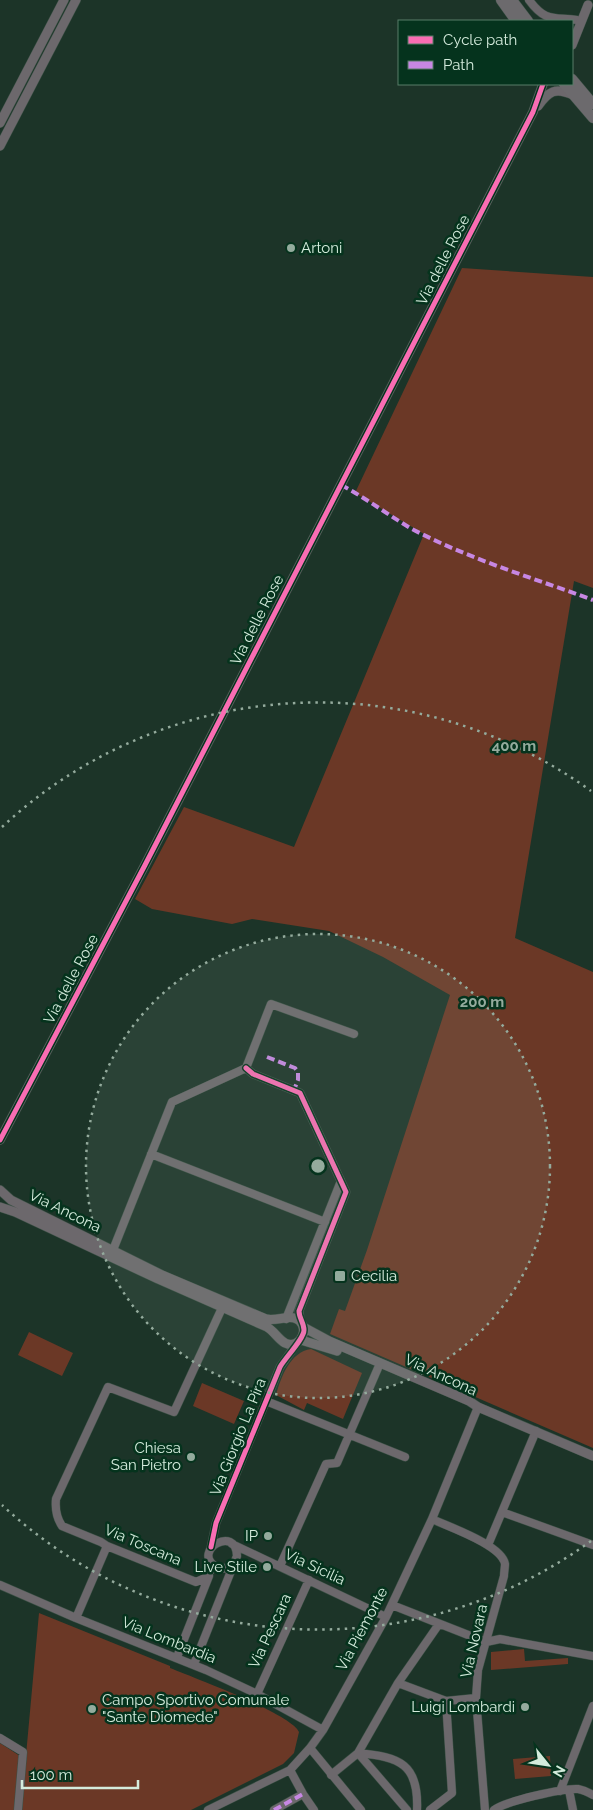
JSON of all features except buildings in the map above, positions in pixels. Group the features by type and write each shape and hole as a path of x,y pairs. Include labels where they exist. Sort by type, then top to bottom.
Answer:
{"main road":[{"path":"500,0 515,20"},
{"path":"512,0 527,20"},
{"path":"573,79 593,104"},
{"path":"565,85 593,118"}],"street":[{"path":"0,123 64,0"},
{"path":"0,146 76,0"},
{"path":"529,0 541,14 560,20"},
{"path":"575,24 589,2"},
{"path":"573,42 589,2"},
{"path":"534,112 543,85"},
{"path":"534,112 547,95 556,90 563,90 574,95"},
{"name":"Via delle Rose","path":"1,1142 534,112"},
{"path":"113,1250 172,1102 246,1068 272,1004 354,1034"},
{"path":"246,1068 253,1074 300,1093 346,1192 299,1311 303,1336 284,1360"},
{"path":"151,1154 325,1222"},
{"path":"284,1360 284,1350 278,1328 286,1319 341,1181"},
{"name":"Via Ancona","path":"0,1190 11,1200 162,1274 266,1319 276,1321 286,1319"},
{"name":"Via Ancona","path":"0,1207 15,1212 222,1308 268,1327 280,1338"},
{"name":"Via Toscana","path":"212,1567 205,1578 196,1582 62,1526 55,1509 56,1499 108,1386 174,1412 222,1308"},
{"path":"286,1319 294,1318 302,1325"},
{"name":"Via Ancona","path":"302,1325 329,1341 469,1401 478,1407"},
{"path":"280,1338 289,1344 299,1341"},
{"name":"Via Ancona","path":"299,1341 326,1346 466,1406 478,1407"},
{"name":"Via Giorgio La Pira","path":"212,1547 216,1523 284,1360"},
{"path":"280,1566 326,1464 337,1463 378,1368"},
{"path":"266,1402 404,1457"},
{"path":"478,1407 593,1456"},
{"name":"Via Piemonte","path":"208,1810 219,1808 290,1770 323,1730 392,1605 432,1519 478,1407"},
{"path":"488,1545 536,1431"},
{"path":"502,1512 593,1545"},
{"name":"Via Novara","path":"432,1519 488,1545 500,1555 505,1563 504,1576 478,1670 476,1698 485,1810"},
{"path":"216,1523 218,1532 224,1541"},
{"path":"177,1657 212,1567 209,1556 212,1547 219,1541 232,1544 237,1552 235,1562 194,1664"},
{"name":"Via Sicilia","path":"232,1544 386,1617"},
{"path":"76,1618 107,1546"},
{"path":"212,1567 226,1569 243,1555 252,1552"},
{"name":"Via Pescara","path":"257,1694 309,1580"},
{"name":"Via Lombardia","path":"0,1585 76,1618 194,1664 257,1694 323,1730"},
{"path":"392,1605 486,1642 500,1639 593,1656"},
{"path":"331,1775 358,1753 398,1683 439,1624"},
{"path":"398,1683 446,1701 476,1698"},
{"path":"430,1810 452,1793 446,1701"},
{"path":"560,1791 593,1706"},
{"path":"0,1738 23,1752 18,1810"},
{"path":"310,1748 361,1810"},
{"path":"358,1753 407,1810"},
{"path":"358,1753 382,1756 405,1766 414,1777 417,1810"},
{"path":"290,1770 314,1810"},
{"path":"568,1790 573,1810"},
{"path":"494,1810 499,1806 560,1791 585,1791 593,1795"},
{"path":"276,1809 303,1794"},
{"path":"518,1801 519,1810"}],"shaded area":[{"path":"462,268 593,277 593,588 574,581 515,938 593,972 593,1448 330,1334 339,1309 345,1311 367,1250 450,995 383,957 329,931 252,919 232,924 152,909 135,899 184,807 294,847 424,534 355,493"},
{"path":"29,1332 73,1353 62,1376 18,1355"},
{"path":"311,1349 362,1373 343,1419 307,1403 304,1410 276,1395 284,1373 292,1360 297,1355"},
{"path":"202,1383 244,1401 234,1424 193,1406"},
{"path":"39,1613 170,1666 170,1668 261,1706 292,1724 299,1732 294,1753 283,1764 191,1810 21,1810"},
{"path":"524,1649 525,1661 568,1658 568,1664 491,1670 491,1652"},
{"path":"0,1743 20,1756 14,1810 0,1810"},
{"path":"550,1756 551,1776 515,1779 513,1759"}],"marked path":[{"path":"341,485 412,529 434,540 501,568 593,600"},
{"path":"267,1057 295,1068 298,1072 298,1080 294,1090"},
{"path":"274,1810 303,1794"}],"cycle path":[{"path":"0,1140 145,865 533,112 543,85"},
{"path":"211,1547 216,1523 280,1367 303,1334 304,1327 299,1311 346,1192 300,1093 253,1074 246,1068"}],"place":[{"name":"Artoni","path":"291,248"},
{"name":"Cecilia","path":"340,1276"},
{"name":"Chiesa San Pietro","path":"191,1457"},
{"name":"IP","path":"268,1536"},
{"name":"Live Stile","path":"267,1567"},
{"name":"Luigi Lombardi","path":"525,1707"},
{"name":"Campo Sportivo Comunale \"Sante Diomede\"","path":"92,1709"}]}
